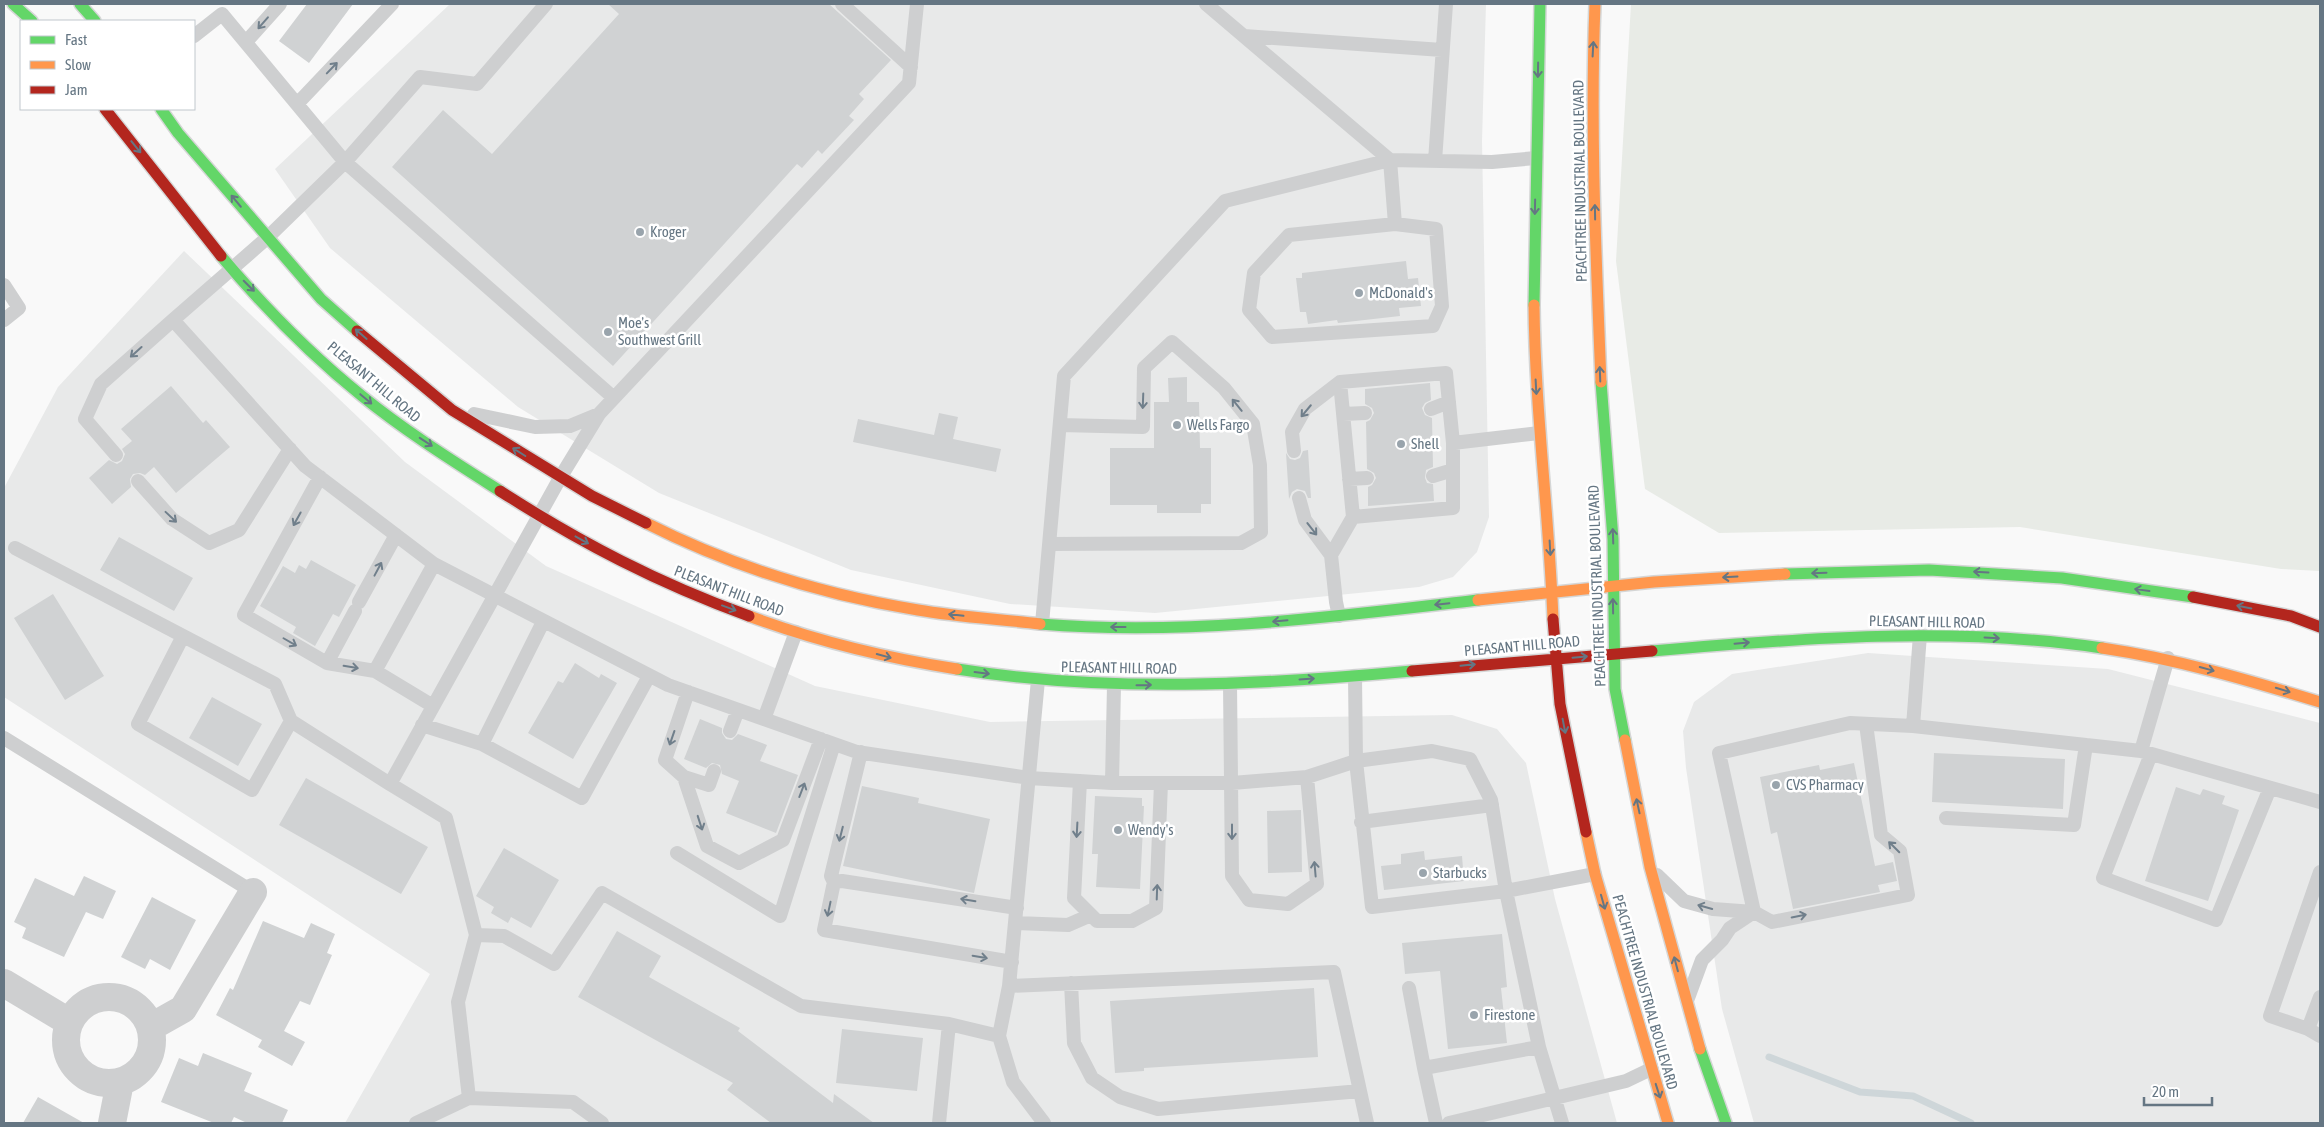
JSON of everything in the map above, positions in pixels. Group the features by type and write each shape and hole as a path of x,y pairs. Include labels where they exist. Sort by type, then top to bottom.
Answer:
{"highway":[{"path":"13,4 31,20"},
{"path":"80,4 94,20"},
{"name":"PEACHTREE INDUSTRIAL BOULEVARD","path":"1540,4 1534,328 1539,433 1550,546 1555,659 1560,704 1595,874 1668,1123"},
{"name":"PEACHTREE INDUSTRIAL BOULEVARD","path":"1595,4 1593,59 1596,253 1601,389 1613,539 1615,690 1650,868 1686,1003 1726,1123"},
{"name":"PLEASANT HILL ROAD","path":"106,110 231,268 331,369 394,422 539,516 652,577 796,632 934,667 1038,680 1114,685 1230,684 1356,676 1801,638 1920,635 2044,641 2096,646 2168,658 2247,679 2320,702"},
{"name":"PLEASANT HILL ROAD","path":"162,110 178,133 321,299 404,372 452,410 560,478 681,540 787,581 918,610 1042,624 1110,627 1220,626 1339,616 1552,590 1613,585 1779,574 1929,570 2062,578 2191,596 2291,616 2320,627"}],"street":[{"path":"151,1027 183,1009 253,892"},
{"path":"4,982 70,1022"},
{"path":"104,997 119,998 133,1004 144,1014 151,1027 152,1041 146,1061 132,1076 120,1082 106,1083 92,1080 80,1072 72,1062 67,1049 66,1035 70,1022 78,1010 90,1001 104,997"},
{"path":"112,1123 120,1082"}],"lane":[{"path":"246,42 280,4"},
{"path":"298,103 392,4"},
{"path":"116,455 85,419 101,384 231,268 268,238 345,162 420,77 477,84 546,4"},
{"path":"842,4 911,66"},
{"path":"390,784 560,478 599,414 909,83 917,4"},
{"path":"1206,4 1390,160 1395,224"},
{"path":"1435,161 1446,4"},
{"path":"195,35 222,14 298,103 345,162 614,398"},
{"path":"1244,36 1442,50"},
{"path":"178,110 178,133"},
{"path":"1042,624 1064,376 1225,201 1390,160 1492,162 1536,158"},
{"path":"1395,224 1436,229 1442,306 1434,326 1272,337 1249,310 1254,273 1289,235 1395,224"},
{"path":"4,285 19,308 4,320"},
{"path":"173,320 305,466 434,564 649,676 688,692 827,741 861,752 1029,778 1112,783 1232,783 1307,777 1356,762 1432,751 1470,758 1492,805 1506,891 1539,1047 1562,1123"},
{"path":"1049,544 1241,543 1261,532 1260,465 1253,424 1224,388 1172,342 1144,368 1143,427 1060,425"},
{"path":"1294,451 1292,432 1305,409 1340,382 1446,373 1453,443 1453,508 1353,517"},
{"path":"1331,556 1353,517 1340,382"},
{"path":"1431,409 1449,402"},
{"path":"452,410 535,427 570,426 599,414"},
{"path":"1343,414 1365,413"},
{"path":"1453,443 1539,433"},
{"path":"138,481 172,519 209,543 240,530 290,449"},
{"path":"1433,476 1453,470"},
{"path":"320,477 244,615 327,663 375,671 434,706"},
{"path":"1349,479 1367,478"},
{"path":"1299,498 1305,520 1331,556 1339,616"},
{"path":"327,663 396,534"},
{"path":"15,548 275,684 291,721 446,818 476,935 458,1002 469,1098"},
{"path":"375,671 434,564"},
{"path":"482,744 543,622"},
{"path":"764,719 796,632"},
{"path":"1913,726 1920,635"},
{"path":"183,636 138,724 252,790 291,721"},
{"path":"2168,658 2146,753 2103,878 2216,920 2270,788"},
{"path":"422,725 482,744 582,798 649,676"},
{"path":"1356,676 1356,762 1361,822 1372,907 1506,891 1595,874"},
{"path":"1038,680 1010,986 999,1036 1013,1082 1044,1123"},
{"path":"1230,684 1232,876 1249,900 1288,904 1317,884 1307,777"},
{"path":"1112,783 1114,685"},
{"path":"688,692 665,760 684,777 709,785 714,771"},
{"path":"730,731 738,710"},
{"path":"1754,912 1720,753 1850,723 1913,726 2146,753 2320,802"},
{"path":"1650,868 1684,901 1713,909 1754,912 1772,922 1908,896 1900,852 1881,835 1866,724"},
{"path":"4,738 253,892"},
{"path":"684,777 707,846 739,863 783,840 827,741"},
{"path":"676,853 780,916 827,741"},
{"path":"1946,818 2074,825 2086,746"},
{"path":"861,752 831,876 834,882 824,930 1012,962"},
{"path":"1080,781 1074,898 1096,921 1132,921 1156,908 1161,783"},
{"path":"1361,822 1492,805"},
{"path":"2320,872 2270,1016 2314,1033 2320,998"},
{"path":"834,882 842,881 1017,908"},
{"path":"476,935 504,936 554,964 602,893 801,1006 948,1024 999,1036"},
{"path":"1686,1003 1702,960 1722,940 1730,928 1754,912"},
{"path":"1015,923 1068,925 1091,915"},
{"path":"1010,986 1334,972 1367,1123"},
{"path":"1071,983 1074,1043 1092,1078 1120,1097 1158,1109 1360,1091"},
{"path":"1409,988 1436,1123"},
{"path":"939,1123 948,1024"},
{"path":"1424,1068 1539,1047"},
{"path":"1449,1123 1554,1100 1626,1081 1651,1069"},
{"path":"416,1123 469,1098 573,1102 602,1123"}],"shaded area":[{"path":"450,4 1486,4 1482,141 1489,517 1477,552 1453,577 1419,587 1155,613 1010,604 851,570 659,493 518,407 330,248 275,169"},
{"path":"1631,4 2320,4 2320,571 2281,569 2020,527 1719,533 1645,489 1616,261"},
{"path":"184,251 405,462 546,566 815,686 990,722 1452,715 1497,729 1526,763 1555,899 1617,1123 345,1123 430,974 4,697 4,488 58,387"},
{"path":"1868,653 2108,669 2320,723 2320,1123 1754,1123 1722,1009 1686,768 1683,731 1694,702 1732,674"}],"building":[{"path":"307,4 353,4 309,63 279,41"},
{"path":"608,4 829,4 891,60 859,94 864,99 849,116 854,120 822,154 818,150 802,168 797,164 613,366 392,167 443,110 492,154 619,14"},
{"name":"McDonald's","path":"1406,261 1408,279 1418,278 1421,306 1399,308 1400,316 1338,323 1337,320 1308,324 1306,312 1300,312 1296,278 1302,278 1302,273"},
{"name":"Wells Fargo","path":"1187,377 1187,402 1199,402 1200,448 1211,448 1211,504 1201,504 1201,513 1157,513 1157,505 1110,505 1110,448 1154,448 1154,402 1169,402 1168,378"},
{"path":"1430,383 1431,400 1425,403 1422,408 1425,415 1432,418 1433,467 1426,470 1425,478 1427,483 1433,484 1434,501 1368,506 1368,487 1372,485 1376,478 1374,473 1367,469 1366,422 1370,420 1374,413 1372,408 1365,404 1365,389"},
{"path":"171,386 203,423 206,420 230,447 176,493 154,467 145,475 140,473 133,474 130,479 131,487 112,504 89,478 109,460 117,464 122,461 125,454 122,449 132,441 121,429"},
{"path":"939,413 958,417 953,439 1001,449 996,472 853,442 858,419 934,435"},
{"path":"1308,450 1311,498 1308,498 1305,491 1297,489 1292,492 1289,499 1286,453 1290,459 1295,460 1300,458 1303,451"},
{"path":"119,537 193,578 174,611 100,570"},
{"path":"311,560 356,585 339,617 333,614 315,646 293,633 296,627 260,606 283,566 295,573 299,565 306,569"},
{"path":"53,594 104,676 65,700 14,618"},
{"path":"575,663 599,678 601,674 617,683 573,759 528,733 558,681 563,683"},
{"path":"212,697 262,724 238,766 189,738"},
{"path":"700,719 722,728 722,733 726,739 732,740 738,734 767,745 760,761 798,775 776,833 726,813 739,781 722,774 720,765 712,763 706,768 684,759"},
{"path":"1934,753 2065,759 2063,809 1932,802"},
{"path":"1854,763 1875,866 1893,862 1897,881 1878,885 1880,892 1793,909 1777,832 1771,834 1760,777 1819,765 1820,770"},
{"path":"306,778 428,847 401,894 279,825"},
{"path":"862,786 919,798 918,803 990,819 974,893 843,866"},
{"path":"2176,787 2200,795 2203,789 2225,796 2222,804 2239,810 2208,901 2145,881"},
{"name":"Wendy's","path":"1095,796 1142,798 1142,806 1144,806 1140,889 1096,887 1098,854 1092,854"},
{"path":"1301,810 1302,872 1268,873 1267,811"},
{"path":"504,848 559,880 531,928 511,917 508,923 491,913 494,907 476,896"},
{"name":"Starbucks","path":"1424,851 1425,860 1462,856 1464,881 1384,890 1381,866 1401,864 1401,854"},
{"path":"84,876 116,891 103,919 86,912 64,957 22,938 26,928 14,922 35,878 74,896"},
{"path":"152,897 196,920 170,970 150,959 145,969 121,957"},
{"path":"263,921 304,938 311,923 335,934 327,953 332,955 310,1005 300,1001 284,1031 305,1042 292,1066 258,1047 262,1040 216,1015 230,988 233,990"},
{"path":"617,931 661,956 649,977 740,1028 738,1031 833,1103 834,1094 874,1123 771,1123 727,1090 733,1083 578,997"},
{"name":"Firestone","path":"1502,934 1507,987 1501,988 1507,1043 1448,1049 1440,971 1405,974 1402,943"},
{"path":"1314,988 1318,1057 1144,1068 1144,1071 1115,1073 1110,1001"},
{"path":"842,1029 923,1038 917,1091 836,1083"},
{"path":"203,1053 252,1073 244,1091 288,1110 282,1123 247,1123 234,1117 231,1123 214,1123 161,1102 179,1058 198,1066"},
{"path":"38,1097 84,1123 23,1123"}],"waterway":[{"path":"1769,1057 1860,1092 1913,1096 1971,1123"}],"traffic: fast":[{"path":"13,4 31,20"},
{"path":"80,4 94,20"},
{"path":"1534,305 1540,4"},
{"path":"162,110 178,133 321,299 357,331"},
{"path":"221,256 288,329 324,364 378,409 412,434 500,491"},
{"path":"1601,382 1613,539 1615,689 1625,740"},
{"path":"1785,574 1929,570 2062,578 2193,597"},
{"path":"1040,624 1150,628 1205,626 1369,613 1478,600"},
{"path":"1652,651 1764,642 1877,636 1990,637 2102,648"},
{"path":"957,669 1014,677 1128,684 1241,683 1412,671"},
{"path":"1700,1049 1726,1123"}],"traffic: slow":[{"path":"1595,4 1593,146 1601,382"},
{"path":"1534,305 1537,384 1553,619"},
{"path":"646,523 711,553 779,577 848,596 918,610 1040,624"},
{"path":"1478,600 1654,582 1785,574"},
{"path":"749,616 852,648 904,660 957,669"},
{"path":"2102,648 2185,664 2320,702"},
{"path":"1625,740 1650,867 1700,1049"},
{"path":"1586,832 1595,874 1668,1123"}],"traffic: jam":[{"path":"106,110 221,256"},
{"path":"357,331 452,410 592,496 646,523"},
{"path":"500,491 560,528 621,561 683,590 749,616"},
{"path":"2193,597 2291,616 2320,627"},
{"path":"1553,619 1560,704 1586,832"},
{"path":"1412,671 1652,651"}],"place":[{"name":"Kroger","path":"640,232"},
{"name":"McDonald's","path":"1359,293"},
{"name":"Moe's Southwest Grill","path":"608,332"},
{"name":"Wells Fargo","path":"1177,425"},
{"name":"Shell","path":"1401,444"},
{"name":"CVS Pharmacy","path":"1776,785"},
{"name":"Wendy's","path":"1118,830"},
{"name":"Starbucks","path":"1423,873"},
{"name":"Firestone","path":"1474,1015"}]}
